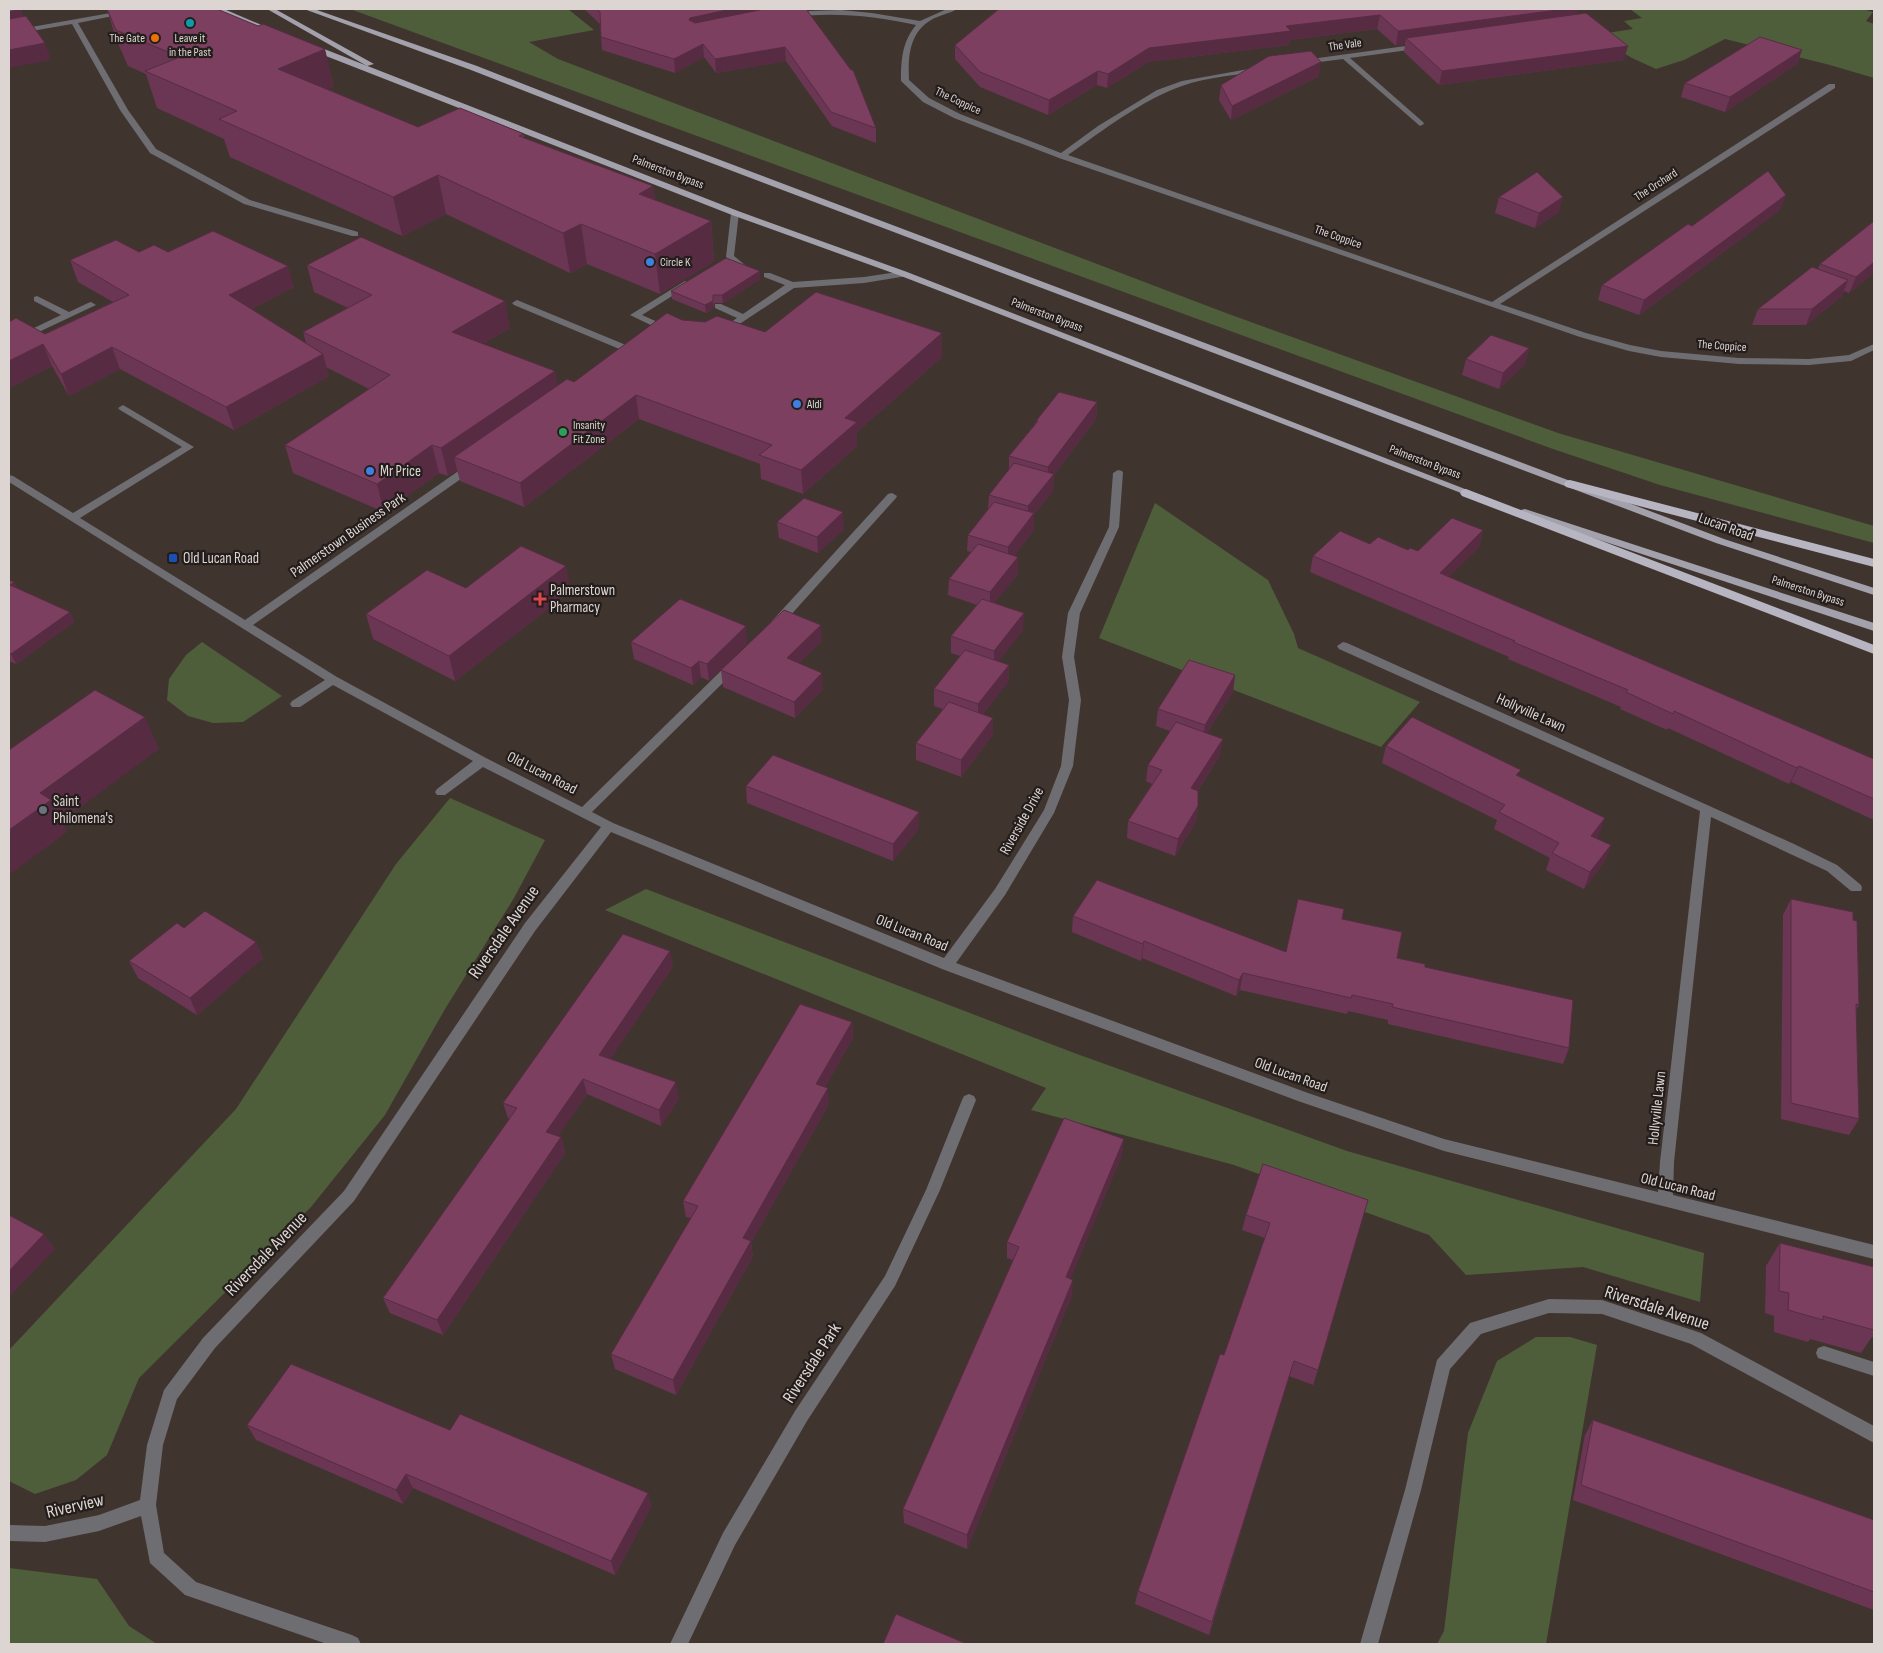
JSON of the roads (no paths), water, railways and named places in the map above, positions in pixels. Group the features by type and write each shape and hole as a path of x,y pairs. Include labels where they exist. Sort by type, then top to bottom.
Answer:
{"highway":[{"path":"1570,484 1874,562"},
{"path":"1466,492 1874,650"}],"main road":[{"path":"115,14 124,9"},
{"path":"218,9 281,35"},
{"path":"270,9 418,90"},
{"name":"Palmerston Bypass","path":"308,9 474,68 652,138 1570,484"},
{"path":"326,9 343,21"},
{"path":"134,10 154,10"},
{"path":"210,14 245,19"},
{"name":"Palmerston Bypass","path":"299,43 735,213 904,274 1466,492 1874,627"},
{"name":"Lucan Road","path":"1570,484 1720,541 1874,592"}],"street":[{"path":"9,33 144,9"},
{"path":"787,16 815,12 851,11 920,23 953,9"},
{"path":"74,22 124,110 153,151 248,202 355,234"},
{"name":"The Coppice","path":"920,23 913,31 904,59 905,81 926,100 957,116 1062,156 1493,305 1583,335 1661,354 1739,361 1809,362 1851,358 1874,347"},
{"name":"The Vale","path":"1297,63 1433,44"},
{"path":"1344,56 1420,124"},
{"path":"1062,156 1100,128 1160,92 1182,83 1269,67"},
{"name":"The Orchard","path":"1493,305 1832,86"},
{"path":"735,213 726,260 741,265"},
{"path":"767,275 792,285 864,280 904,274"},
{"path":"679,335 635,315 682,290 696,278"},
{"path":"715,336 792,285"},
{"path":"37,299 68,315"},
{"path":"516,303 635,352 626,358"},
{"path":"9,343 91,305"},
{"path":"718,306 743,317"},
{"path":"72,518 190,447 124,408"},
{"name":"Palmerstown Business Park","path":"244,626 481,460"},
{"name":"Riverside Drive","path":"947,965 1000,892 1050,810 1067,766 1075,700 1068,657 1074,613 1114,527 1118,472"},
{"name":"Old Lucan Road","path":"9,478 332,680 482,761 609,826 947,965 1303,1097 1444,1145 1874,1252"},
{"path":"764,636 892,496"},
{"name":"Hollyville Lawn","path":"1343,646 1832,868 1856,888"},
{"path":"584,812 743,656"},
{"path":"296,704 332,680"},
{"path":"441,792 482,761"},
{"name":"Hollyville Lawn","path":"1665,1201 1667,1162 1706,810"},
{"name":"Riversdale Avenue","path":"352,1644 191,1589 156,1557 148,1505 154,1445 170,1395 209,1342 349,1196 530,927 609,826"},
{"name":"Riversdale Park","path":"679,1644 729,1539 801,1416 890,1281 933,1190 969,1100"},
{"name":"Riversdale Avenue","path":"1369,1644 1413,1490 1443,1365 1476,1328 1549,1306 1602,1307 1695,1338 1874,1435"},
{"path":"1824,1353 1874,1369"},
{"name":"Riverview","path":"9,1534 45,1534 99,1523 148,1505"}],"place":[{"name":"Leave it in the Past","path":"190,23"},
{"name":"The Gate","path":"155,38"},
{"name":"Circle K","path":"650,262"},
{"name":"Aldi","path":"797,404"},
{"name":"Insanity Fit Zone","path":"563,432"},
{"name":"Mr Price","path":"370,471"},
{"name":"Old Lucan Road","path":"173,558"},
{"name":"Palmerstown Pharmacy","path":"540,599"},
{"name":"Saint Philomena's","path":"43,810"}]}
